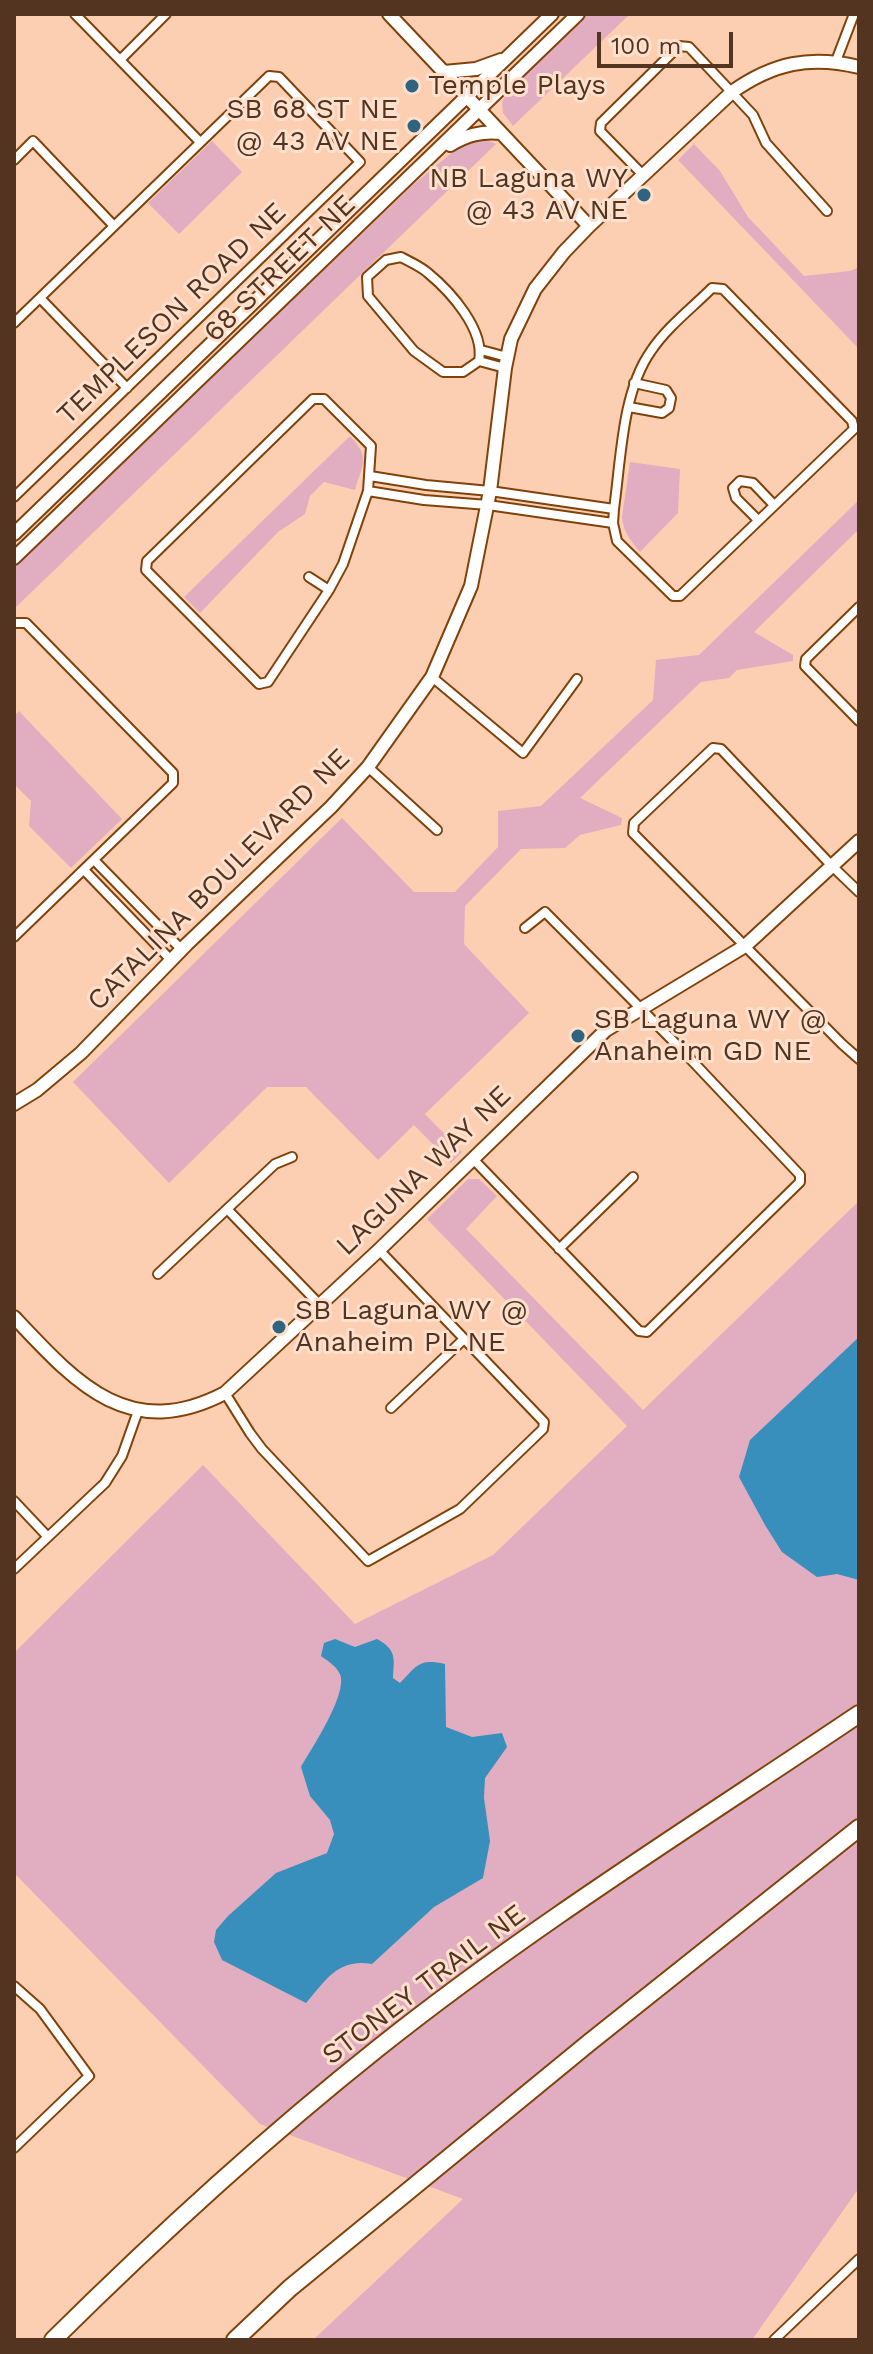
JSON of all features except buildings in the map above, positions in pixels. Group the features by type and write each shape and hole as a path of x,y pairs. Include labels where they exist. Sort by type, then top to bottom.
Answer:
{"highway":[{"name":"STONEY TRAIL NE","path":"53,2340 229,2175 378,2048 523,1940 859,1714"},
{"path":"235,2340 302,2278 590,2042 859,1828"}],"street":[{"path":"14,323 200,142 75,14"},
{"path":"120,60 166,14"},
{"path":"389,14 589,226 747,81 778,66 806,62 836,61 859,67"},
{"name":"68 STREET NE","path":"14,534 552,14"},
{"name":"68 STREET NE","path":"14,558 578,14"},
{"path":"836,61 854,14"},
{"path":"643,175 600,131 601,123 679,46 689,47 753,115 766,143 827,211"},
{"path":"444,72 476,69 508,57"},
{"name":"TEMPLESON ROAD NE","path":"14,497 360,162 279,77 269,76 200,142"},
{"path":"434,155 471,134 501,133"},
{"path":"14,160 33,141 114,226"},
{"name":"CATALINA BOULEVARD NE","path":"14,1104 37,1090 81,1053 171,960 331,807 368,767 432,677 471,586 488,505 511,339 535,289 589,226"},
{"path":"479,361 481,350 478,335 460,307 427,271 401,257 386,260 367,277 368,296 414,351 443,372 463,372 479,361 506,363"},
{"path":"712,288 723,289 852,421 854,429 680,596 673,596 617,541 613,523 634,383 651,350 667,331 712,288"},
{"path":"40,298 127,388"},
{"path":"481,350 506,363"},
{"path":"629,407 662,413 669,408 671,398 666,390 634,383"},
{"path":"313,399 324,399 371,446 370,476 368,491 343,564 268,682 259,684 146,570 147,561 313,399"},
{"path":"370,476 614,509"},
{"path":"758,520 736,498 733,488 740,481 753,483 774,505"},
{"path":"368,491 613,523"},
{"path":"309,577 329,590"},
{"path":"859,607 806,659 805,666 859,721"},
{"path":"14,623 26,623 173,773 173,783 14,937"},
{"path":"432,677 523,753 577,679"},
{"path":"859,892 721,749 713,748 634,823 633,833 859,1059"},
{"path":"368,767 437,830"},
{"name":"LAGUNA WAY NE","path":"14,1317 71,1375 115,1404 138,1411 170,1411 225,1393 379,1250 606,1030 745,946 859,841"},
{"path":"94,860 182,950"},
{"path":"84,870 171,960"},
{"path":"473,1159 639,1331 647,1332 800,1182 800,1175 545,912 525,928"},
{"path":"158,1274 275,1164 292,1157"},
{"path":"559,1249 633,1177"},
{"path":"227,1209 320,1305"},
{"path":"225,1393 262,1449 368,1561 460,1509 543,1429 544,1422 379,1250"},
{"path":"391,1408 464,1339"},
{"path":"14,1569 105,1483 122,1456 138,1411"},
{"path":"14,1501 48,1537"},
{"path":"14,1986 40,2009 89,2076 14,2148"},
{"path":"774,2340 859,2259"}],"shaded area":[{"path":"589,14 630,14 513,126 503,113 502,102 508,92"},
{"path":"484,139 496,144 14,609 14,567 414,184 461,145"},
{"path":"212,141 242,172 179,234 148,203"},
{"path":"694,144 720,171 748,217 804,276 850,271 859,267 859,349 678,160"},
{"path":"350,436 363,456 355,490 324,482 310,496 305,514 278,532 200,613 184,597"},
{"path":"630,462 680,469 678,513 640,552 626,532 622,517"},
{"path":"859,500 859,534 856,532 754,632 793,655 793,661 737,670 729,678 701,682 580,798 622,818 621,825 580,835 565,848 521,849 465,906 464,944 529,1013 425,1114 462,1152 451,1163 414,1125 378,1160 306,1087 267,1087 169,1183 73,1082 342,818 414,892 455,892 498,847 498,811 541,806 653,700 656,660 699,655"},
{"path":"19,711 122,819 71,868 29,826 31,801 14,784 14,716"},
{"path":"468,1179 479,1179 497,1196 466,1229 643,1410 859,1201 859,2188 752,2340 313,2340 463,2199 260,2124 14,1873 14,1653 203,1465 355,1624 493,1555 627,1426 427,1219"}],"water":[{"path":"859,1337 859,1580 837,1574 817,1577 782,1552 739,1477 750,1440"},
{"path":"335,1639 355,1647 377,1639 383,1643 393,1655 393,1678 400,1683 423,1663 445,1664 446,1727 472,1737 502,1733 507,1747 485,1778 484,1798 490,1841 483,1878 434,1907 372,1964 350,1964 341,1968 306,2003 222,1960 214,1942 216,1930 228,1916 276,1873 327,1853 334,1834 330,1820 310,1796 301,1767 328,1721 339,1694 340,1674 321,1656 324,1643"}],"place":[{"name":"Temple Plays","path":"412,86"},
{"name":"SB 68 ST NE @ 43 AV NE","path":"414,126"},
{"name":"NB Laguna WY @ 43 AV NE","path":"644,195"},
{"name":"SB Laguna WY @ Anaheim GD NE","path":"578,1036"},
{"name":"SB Laguna WY @ Anaheim PL NE","path":"279,1327"}]}
